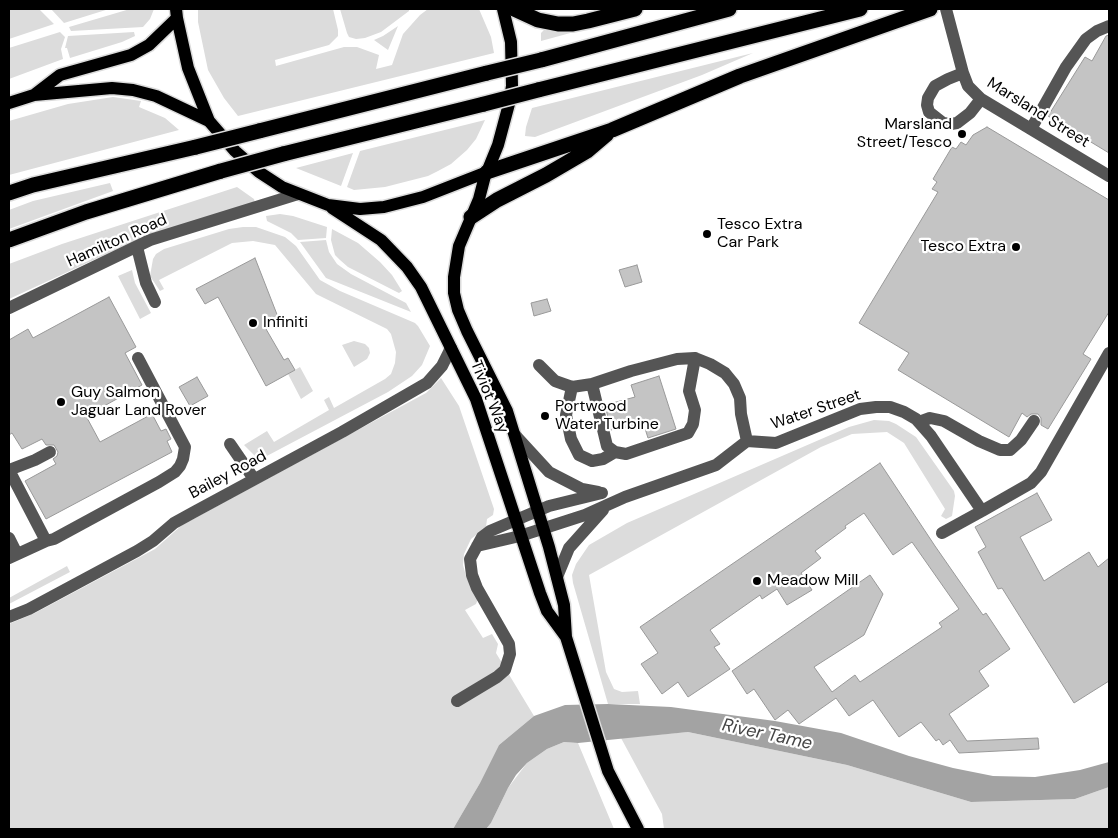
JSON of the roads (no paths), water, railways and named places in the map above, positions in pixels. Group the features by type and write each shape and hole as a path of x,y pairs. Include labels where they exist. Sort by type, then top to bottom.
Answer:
{"highway":[{"path":"514,9 538,20 558,24 573,24 635,9"},
{"path":"9,193 33,185 196,147 541,60 729,9"},
{"path":"9,240 86,212 283,154 860,9"},
{"path":"487,172 612,130 740,76 925,10"},
{"path":"471,217 497,200 587,151 612,130"}],"main road":[{"name":"Tiviot Way","path":"503,9 511,42 512,86 509,104 498,145 479,199 459,246 454,277 454,293 458,310 467,331 507,410 557,577 564,605 566,637 608,772 628,814 638,829"},
{"path":"176,13 188,68 209,121 258,172 282,187 328,205 360,209 423,197 487,172"},
{"path":"34,95 60,75 131,55 149,45 176,13"},
{"path":"9,103 34,95 112,88 133,90 156,96 209,121"},
{"name":"Tiviot Way","path":"328,205 381,240 407,267 421,287 476,398 546,611 566,637"}],"street":[{"name":"Marsland Street","path":"946,9 968,86 981,99 1109,176"},
{"path":"1031,129 1066,67 1086,39 1109,26"},
{"path":"963,73 936,86 928,98 929,112 936,119 943,122 957,123 970,113 981,99"},
{"name":"Hamilton Road","path":"9,308 150,240 298,194"},
{"path":"137,247 146,283 155,302"},
{"name":"Bailey Road","path":"9,617 29,609 137,551 174,523 342,432 427,383 442,366 450,348"},
{"path":"942,533 1031,483 1041,472 1109,353"},
{"path":"9,538 13,556 54,539 159,482 175,472 180,466 184,447 138,358"},
{"path":"477,546 543,529 716,465 747,441 741,414 740,398 734,384 725,372 695,358 662,362 592,384 572,387 555,382 538,365"},
{"path":"592,384 608,446 615,452 626,454 688,433 693,424 695,410 689,391 695,358"},
{"path":"572,387 566,415 571,439 579,455 592,461 603,459 615,452"},
{"name":"Water Street","path":"747,441 776,443 860,409 876,407 904,412 919,422 931,436 982,511"},
{"path":"919,422 930,418 944,421 986,444 1000,450 1010,450 1021,440 1034,421"},
{"path":"515,435 549,472 582,489 626,497"},
{"path":"230,444 254,479"},
{"path":"46,541 9,470 50,452"},
{"path":"457,701 497,677 505,670 510,654 509,644 476,588 472,575 470,559 482,537 490,531 549,506 602,493"},
{"path":"557,577 569,548 606,507"}],"water":[{"name":"River Tame","path":"608,704 671,707 775,721 841,733 909,756 993,776 1035,777 1080,770 1109,762 1109,787 1075,799 971,802 847,765 688,732 578,743 564,742 547,749 527,763 516,775 486,829 453,829 480,783 499,745 534,716 565,705"}],"place":[{"name":"Marsland Street/Tesco","path":"962,134"},
{"name":"Tesco Extra Car Park","path":"707,234"},
{"name":"Tesco Extra","path":"1016,247"},
{"name":"Infiniti","path":"253,323"},
{"name":"Guy Salmon Jaguar Land Rover","path":"61,402"},
{"name":"Portwood Water Turbine","path":"545,416"},
{"name":"Meadow Mill","path":"757,581"}]}
